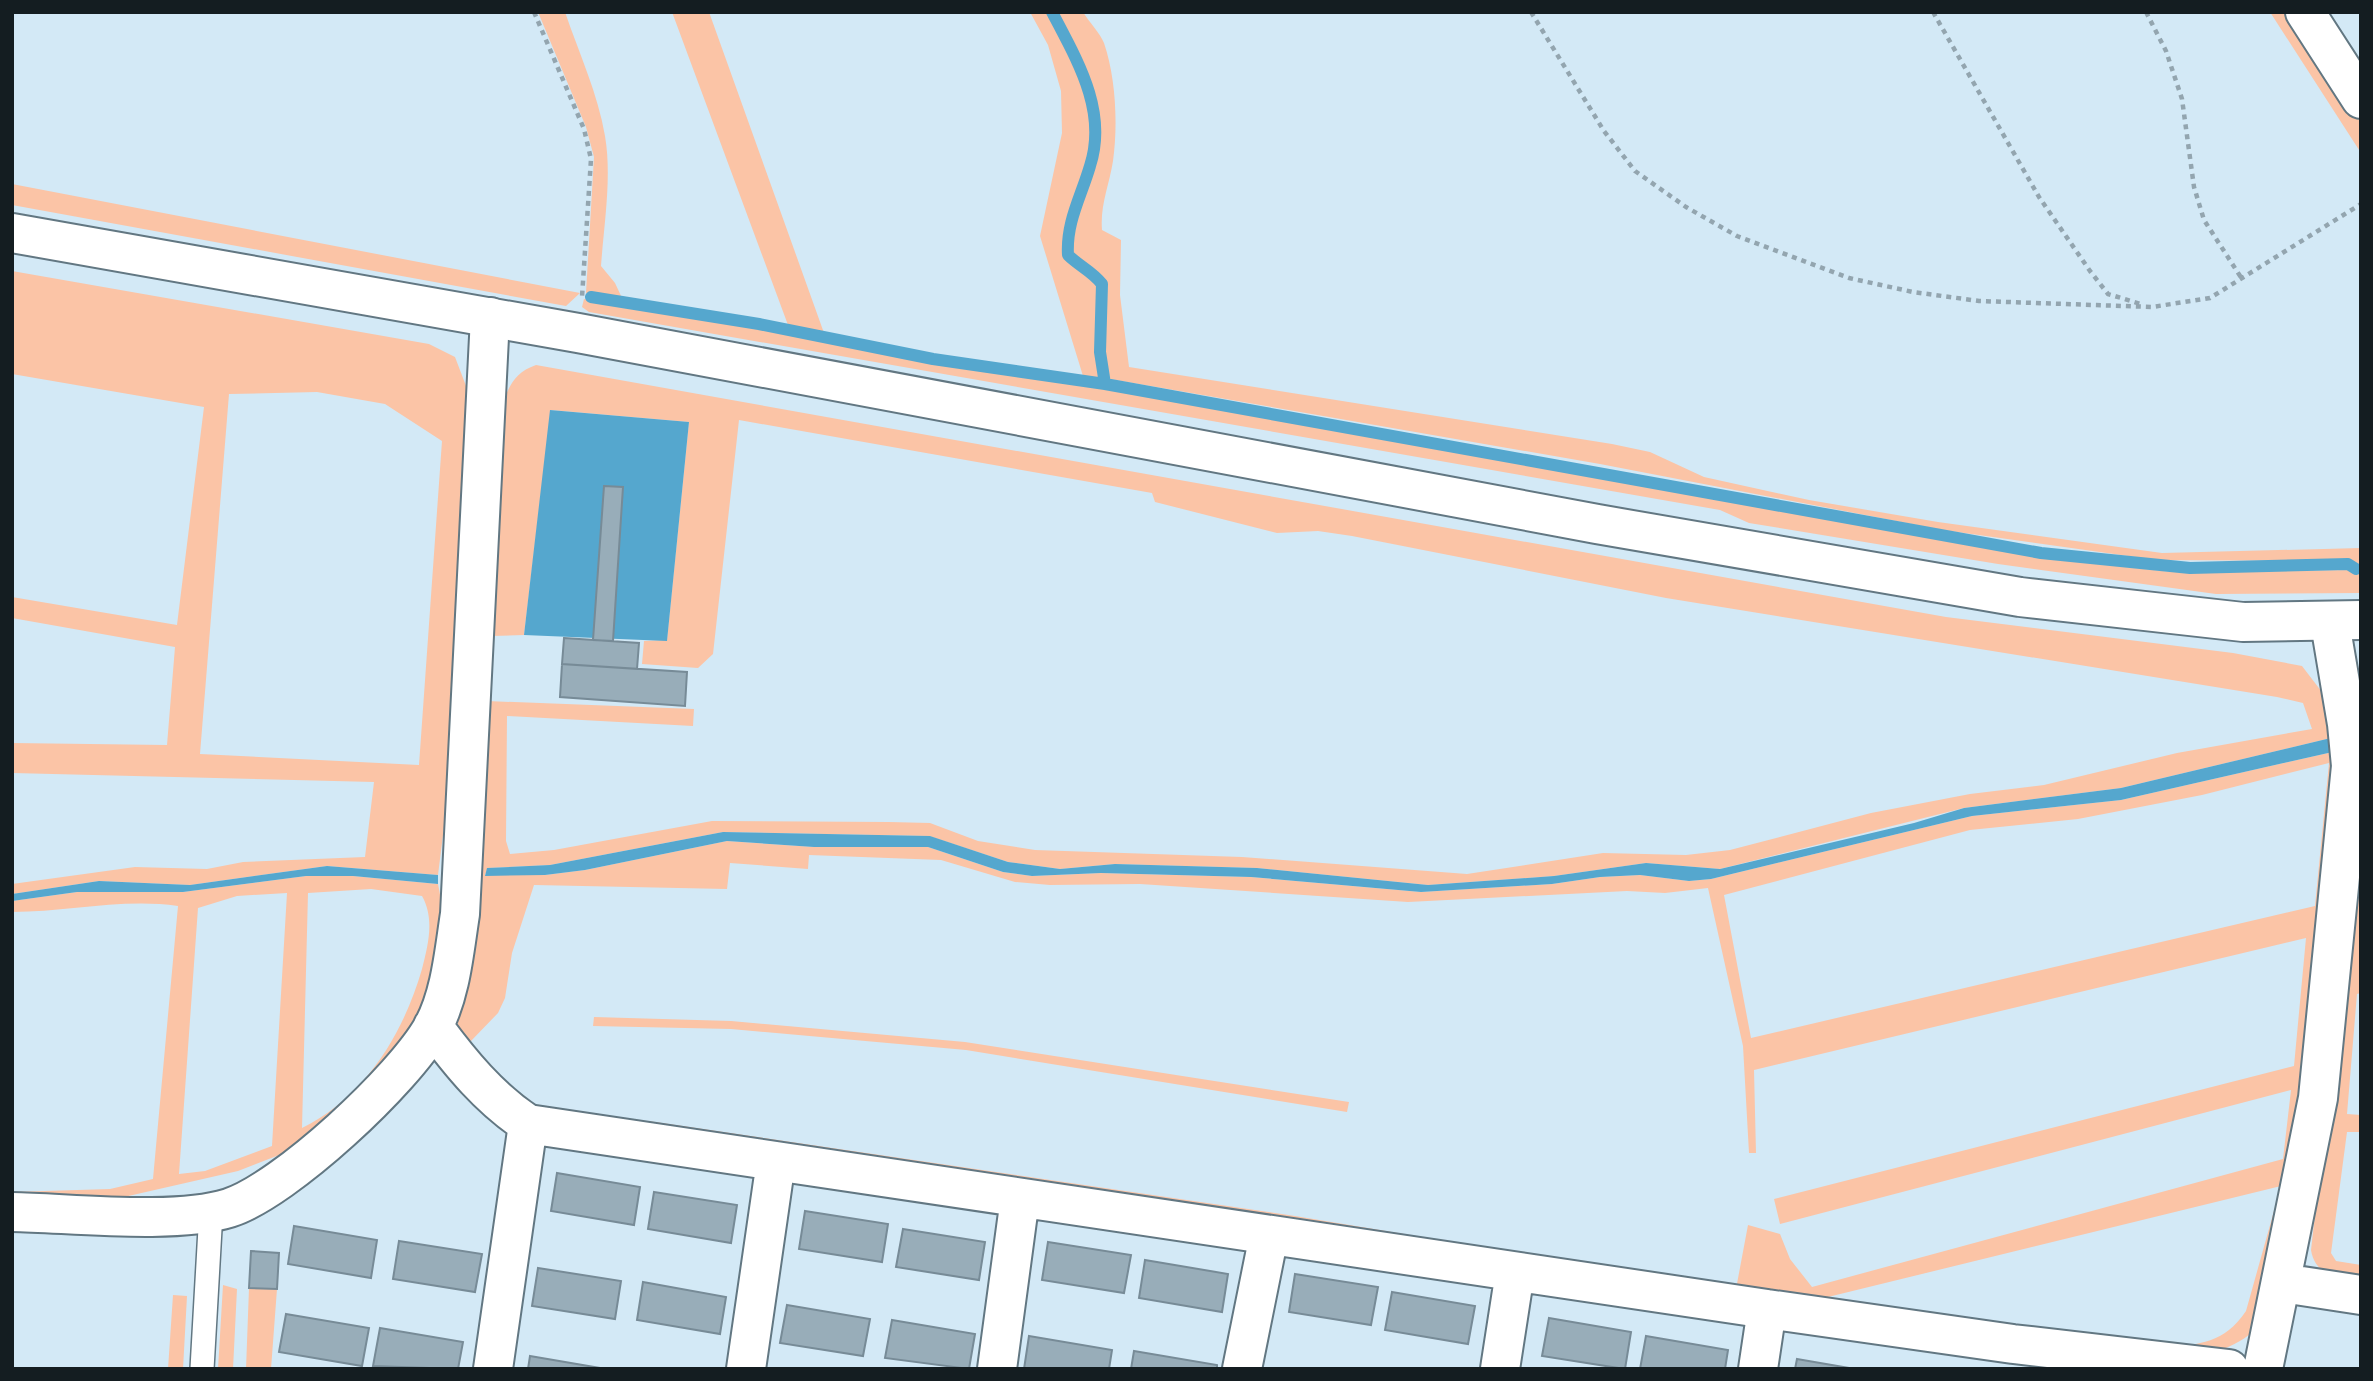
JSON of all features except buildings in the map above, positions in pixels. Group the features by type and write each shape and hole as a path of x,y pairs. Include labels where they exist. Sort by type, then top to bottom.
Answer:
{"street":[{"path":"2305,12 2361,99"},
{"path":"12,233 578,333 1597,524 2020,597 2243,622 2345,621 2347,724 2351,766 2318,1098 2263,1369"},
{"path":"12,1212 139,1215 228,1208 250,1198 335,1135 398,1075 433,1026 453,968 460,914 490,317"},
{"path":"433,1026 456,1057 500,1106 528,1124 1767,1309 2011,1357 2229,1369"},
{"path":"493,1369 528,1124"},
{"path":"746,1369 776,1161"},
{"path":"997,1369 1020,1198"},
{"path":"1242,1369 1269,1235"},
{"path":"1500,1369 1516,1272"},
{"path":"2282,1283 2361,1295"},
{"path":"1758,1369 1767,1309"}],"lane":[{"path":"202,1369 211,1211"}],"path":[{"path":"534,12 584,129 591,159 591,188 578,333"},
{"path":"1531,12 1604,131 1635,171 1686,207 1737,236 1849,278 1913,292 1979,301 2152,307 2210,298 2361,204"},
{"path":"1933,12 2039,197 2090,271 2108,294 2152,307"},
{"path":"2146,12 2166,51 2182,99 2194,187 2204,220 2242,279"}],"shaded area":[{"path":"538,12 565,12 598,105 608,168 601,266 615,283 622,298 586,293 594,157 586,127"},
{"path":"672,12 709,12 824,333 788,325"},
{"path":"1030,12 1049,12 1077,67 1089,105 1092,144 1066,232 1065,256 1099,285 1098,352 1102,379 1083,376 1040,236 1062,133 1061,91 1048,45"},
{"path":"1056,12 1083,12 1102,39 1111,71 1116,117 1115,147 1102,230 1121,240 1120,295 1129,367 1612,444 1650,452 1704,477 1809,500 1938,522 2162,553 2361,548 2361,593 2216,594 1998,564 1749,523 1720,510 589,312 582,307 584,299 747,325 932,361 1108,388 2043,558 2172,572 2353,570 2358,565 2350,561 2157,560 1943,530 1600,464 1110,379 1103,351 1105,283 1094,270 1071,254 1074,222 1097,150 1096,109 1084,69"},
{"path":"2270,12 2291,12 2361,123 2361,153"},
{"path":"12,184 580,293 566,306 12,205"},
{"path":"12,271 429,344 455,357 471,399 450,779 438,875 327,866 190,885 99,881 12,894 12,884 135,867 207,869 243,862 365,857 374,782 12,773 12,743 167,745 175,647 12,618 12,597 177,625 204,407 12,374","holes":["317,392 385,404 442,441 419,765 200,754 229,394"]},
{"path":"536,365 1946,617 2233,653 2302,666 2325,696 2335,737 2121,788 1964,808 1720,869 1646,863 1554,876 1428,885 1257,868 1115,864 1060,869 1008,862 929,836 723,832 550,865 488,868 485,875 545,875 585,870 727,841 814,847 928,847 1003,872 1032,876 1101,873 1251,877 1421,892 1552,884 1640,875 1689,881 1711,879 1972,816 2121,800 2337,751 2302,1153 2264,1321 2244,1338 2224,1349 2175,1356 1268,1228 542,1118 485,1078 472,1064 461,1051 456,1037 458,1024 452,1016 470,939 476,899 487,701 694,709 693,726 507,716 506,841 510,854 554,850 712,821 889,822 930,823 978,841 1035,850 1242,857 1467,874 1603,853 1686,855 1730,850 1871,813 1970,794 2044,785 2177,753 2312,729 2303,703 2277,697 1666,598 1352,536 1318,531 1277,533 1155,502 1152,493 739,420 713,654 698,668 642,664 644,641 667,640 689,422 551,410 524,635 492,636 503,401 515,379","holes":["2329,763 2315,906 1751,1038 1724,895 1970,830 2078,819 2202,795","809,855 941,860 1015,882 1050,885 1140,884 1408,902 1627,891 1665,893 1708,888 1743,1046 1749,1153 1756,1153 1754,1070 2306,938 2294,1066 1774,1199 1780,1224 2291,1090 2283,1159 1812,1287 1790,1259 1780,1234 1748,1225 1736,1289 1295,1216 655,1122 544,1111 497,1076 470,1042 498,1013 505,998 512,953 534,885 727,889 730,863 808,869","2281,1186 2246,1311 2229,1330 2200,1343 2165,1349 1828,1297"]},
{"path":"2361,803 2361,993 2357,994 2347,1114 2361,1115 2361,1132 2347,1132 2331,1253 2336,1261 2361,1265 2361,1281 2329,1274 2317,1265 2311,1250"},
{"path":"306,876 353,876 438,884 447,931 424,1011 399,1050 292,1150 238,1171 124,1197 12,1201 12,1192 110,1189 153,1179 178,906 116,904 12,912 12,901 77,892 183,892","holes":["371,889 422,896 429,923 422,969 404,1017 378,1062 344,1100 302,1128 308,893","287,893 272,1146 205,1171 179,1174 198,908 237,896"]},
{"path":"594,1017 731,1021 965,1042 1349,1102 1347,1112 966,1050 731,1029 593,1026"},
{"path":"223,1285 237,1289 233,1369 218,1369"},
{"path":"249,1288 277,1289 271,1369 246,1369"},
{"path":"173,1295 187,1296 183,1369 168,1369"}],"water":[{"path":"550,410 689,422 667,641 524,635"},
{"path":"2335,737 2337,751 2121,800 1972,816 1711,879 1689,881 1640,875 1552,884 1421,892 1251,877 1101,873 1032,876 1003,872 928,847 814,847 727,841 585,870 545,875 485,876 487,868 550,865 723,832 930,836 1008,862 1060,869 1115,864 1257,868 1428,885 1554,876 1646,863 1720,869 1914,823 1964,808 2121,788"},
{"path":"327,866 438,875 438,884 353,876 306,876 183,892 77,892 12,901 12,894 99,881 190,885"}],"waterway":[{"path":"1052,12 1080,67 1095,125 1095,146 1069,232 1068,255 1102,284 1100,352 1105,384"},
{"path":"591,297 759,324 933,359 1105,384 2041,553 2190,568 2348,564 2356,569"}]}
